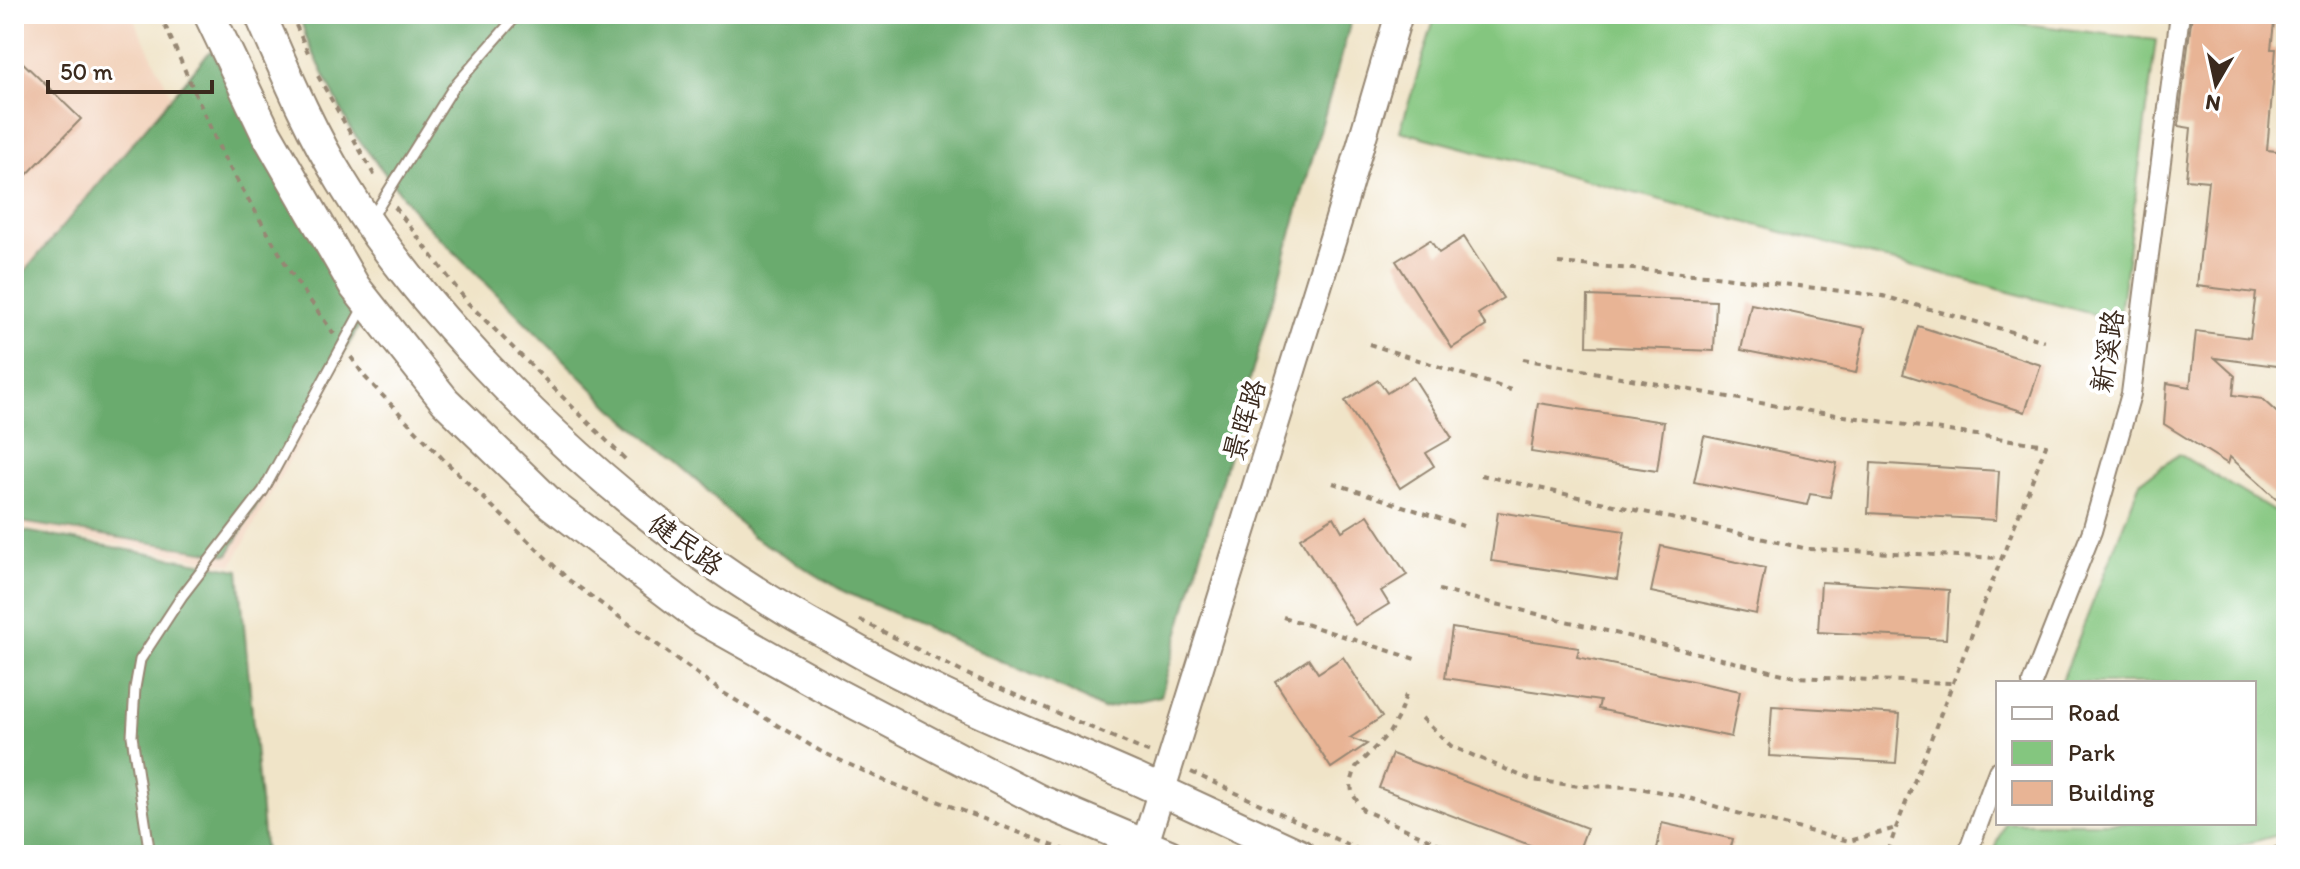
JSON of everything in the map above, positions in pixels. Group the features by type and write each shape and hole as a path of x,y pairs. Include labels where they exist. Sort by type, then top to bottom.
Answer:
{"main road":[{"name":"健民路","path":"209,14 266,133 355,287 445,401 551,504 702,619 1039,800 1157,850"},
{"name":"健民路","path":"260,14 289,80 333,165 397,265 437,313 571,452 635,507 720,570 827,634 963,704 1300,855"}],"street":[{"name":"景晖路","path":"1157,850 1162,791 1399,14"},
{"name":"新溪路","path":"2033,681 2092,531 2131,394 2180,14"},
{"path":"1967,855 1996,776"}],"lane":[{"path":"368,223 453,88 518,14"},
{"path":"150,855 132,736 140,660 182,596 263,491 367,302"}],"path":[{"path":"291,14 312,62"},
{"path":"317,74 386,196 468,303 636,471"},
{"path":"1558,263 1706,275 1883,296 2045,341"},
{"path":"1369,344 1511,390"},
{"path":"1523,359 1788,408 2046,445 1887,855"},
{"path":"1481,475 1808,549 2001,558"},
{"path":"1333,483 1463,526"},
{"path":"1439,590 1795,677 1953,683"},
{"path":"848,615 962,672 1171,762 1370,855"},
{"path":"1283,617 1415,659"},
{"path":"1406,695 1389,733 1356,767 1351,783 1352,793 1363,810 1464,855"},
{"path":"1422,718 1451,746 1531,780 1580,786 1633,787 1682,796 1849,841 1896,828"},
{"path":"2251,855 2285,845"}],"shaded area":[{"path":"14,14 131,14 209,171 296,308 331,384 232,565 14,526"}],"green space":[{"path":"299,14 1353,14 1161,696 1102,709 1069,691 843,591 752,536 700,483 612,408 419,217 351,130 307,40"},
{"path":"1436,14 1941,14 2156,40 2119,321 1400,131"},
{"path":"211,50 365,316 228,555 14,521 14,284"},
{"path":"2179,454 2273,511 2286,512 2286,833 2204,855 1993,855 2004,825 2256,825 2256,681 2062,681 2140,482"},
{"path":"14,529 239,570 265,855 14,855"}],"building":[{"path":"2192,14 2275,14 2271,49 2276,49 2267,150 2286,152 2282,199 2286,200 2284,367 2215,358 2235,376 2233,395 2262,399 2286,421 2286,507 2230,457 2228,464 2164,424 2167,383 2190,387 2196,331 2250,338 2256,293 2197,286 2208,181 2186,179 2191,128 2178,126"},
{"path":"14,54 81,119 14,188"},
{"path":"1464,237 1503,298 1478,314 1486,326 1452,348 1396,261 1430,240 1439,253"},
{"path":"1588,296 1716,301 1714,351 1587,346"},
{"path":"1751,304 1865,328 1856,373 1741,350"},
{"path":"1918,326 2041,365 2025,412 1903,374"},
{"path":"1413,377 1452,438 1426,453 1434,466 1400,488 1345,401 1378,380 1387,393"},
{"path":"1538,403 1664,422 1657,471 1531,452"},
{"path":"1704,436 1837,463 1830,497 1810,494 1807,505 1694,482"},
{"path":"1871,463 1999,471 1996,520 1868,513"},
{"path":"1498,512 1625,531 1617,580 1491,561"},
{"path":"1368,515 1407,575 1381,591 1389,604 1355,625 1300,538 1334,517 1342,531"},
{"path":"1661,546 1765,568 1756,614 1651,592"},
{"path":"1821,582 1949,590 1946,639 1818,632"},
{"path":"1452,628 1579,648 1577,657 1740,691 1731,737 1598,709 1600,701 1445,678"},
{"path":"1343,657 1382,717 1350,738 1367,744 1331,768 1275,681 1309,659 1318,673"},
{"path":"1772,706 1900,714 1896,763 1769,756"},
{"path":"1392,754 1587,828 1577,855 1556,855 1379,788"},
{"path":"1662,823 1733,839 1729,855 1656,855"}]}
